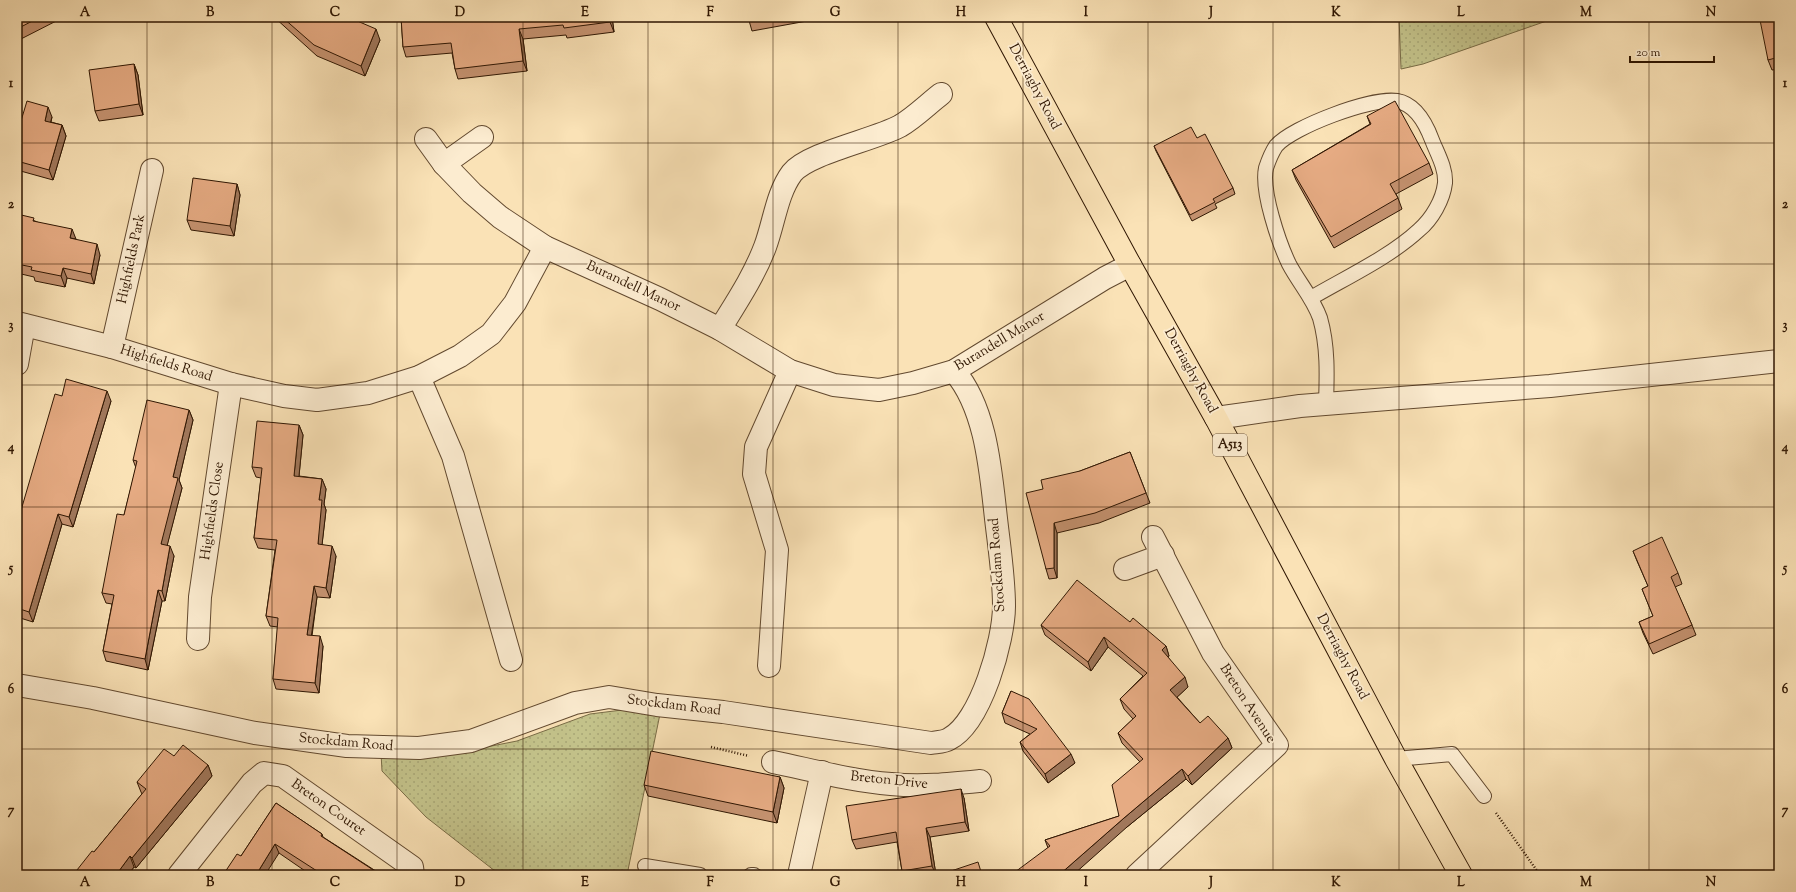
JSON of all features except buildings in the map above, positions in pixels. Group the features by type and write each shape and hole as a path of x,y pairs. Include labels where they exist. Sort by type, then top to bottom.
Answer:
{"main road":[{"name":"Derriaghy Road","path":"996,17 1130,265 1216,418 1396,759 1461,875"}],"street":[{"path":"720,329 746,285 765,248 783,190 793,172 807,160 859,143 900,125 941,94"},
{"path":"444,164 482,137"},
{"name":"Burandell Manor","path":"426,140 444,164 472,193 500,217 545,247 660,299 720,329 790,370 834,385 879,390 913,384 954,371 1105,278 1130,265"},
{"name":"Highfields Park","path":"112,347 152,170"},
{"path":"511,660 453,456 418,377 460,356 491,334 515,303 545,247"},
{"path":"17,364 21,324"},
{"name":"Highfields Road","path":"21,324 112,347 231,384 284,396 317,400 368,393 418,377"},
{"path":"1216,418 1326,404 1550,386 1779,361"},
{"path":"769,666 777,550 754,474 759,440 790,370"},
{"name":"Stockdam Road","path":"17,685 93,698 255,733 348,746 419,748 471,741 574,704 609,697 657,705 723,712 931,743 948,740 960,731 983,696 996,656 1004,606 989,461 978,419 964,383 954,371"},
{"name":"Highfields Close","path":"198,639 200,597 231,384"},
{"name":"Breton Avenue","path":"1125,569 1158,546 1213,653 1278,745 1137,875"},
{"name":"Breton Drive","path":"773,762 890,784 933,786 980,781"},
{"path":"799,875 822,772"},
{"name":"Breton Couret","path":"179,875 252,783 264,773 283,776 412,867 413,875"}],"lane":[{"path":"1311,298 1395,248 1420,230 1431,217 1442,198 1445,182 1444,170 1429,132 1414,109 1404,103 1396,101 1379,102 1348,110 1313,123 1286,138 1276,146 1266,167 1264,181 1268,200 1290,265 1311,298 1320,318 1327,358 1326,404"},
{"path":"1396,759 1452,754 1484,796"},
{"path":"645,866 700,875"}],"path":[{"path":"711,747 773,762"},
{"path":"1484,796 1540,875"}],"shaded area":[{"path":"1399,17 1558,17 1423,64 1401,69"},
{"path":"638,708 660,714 627,875 500,875 426,817 382,771 381,753 456,753 517,741 590,714"}]}
